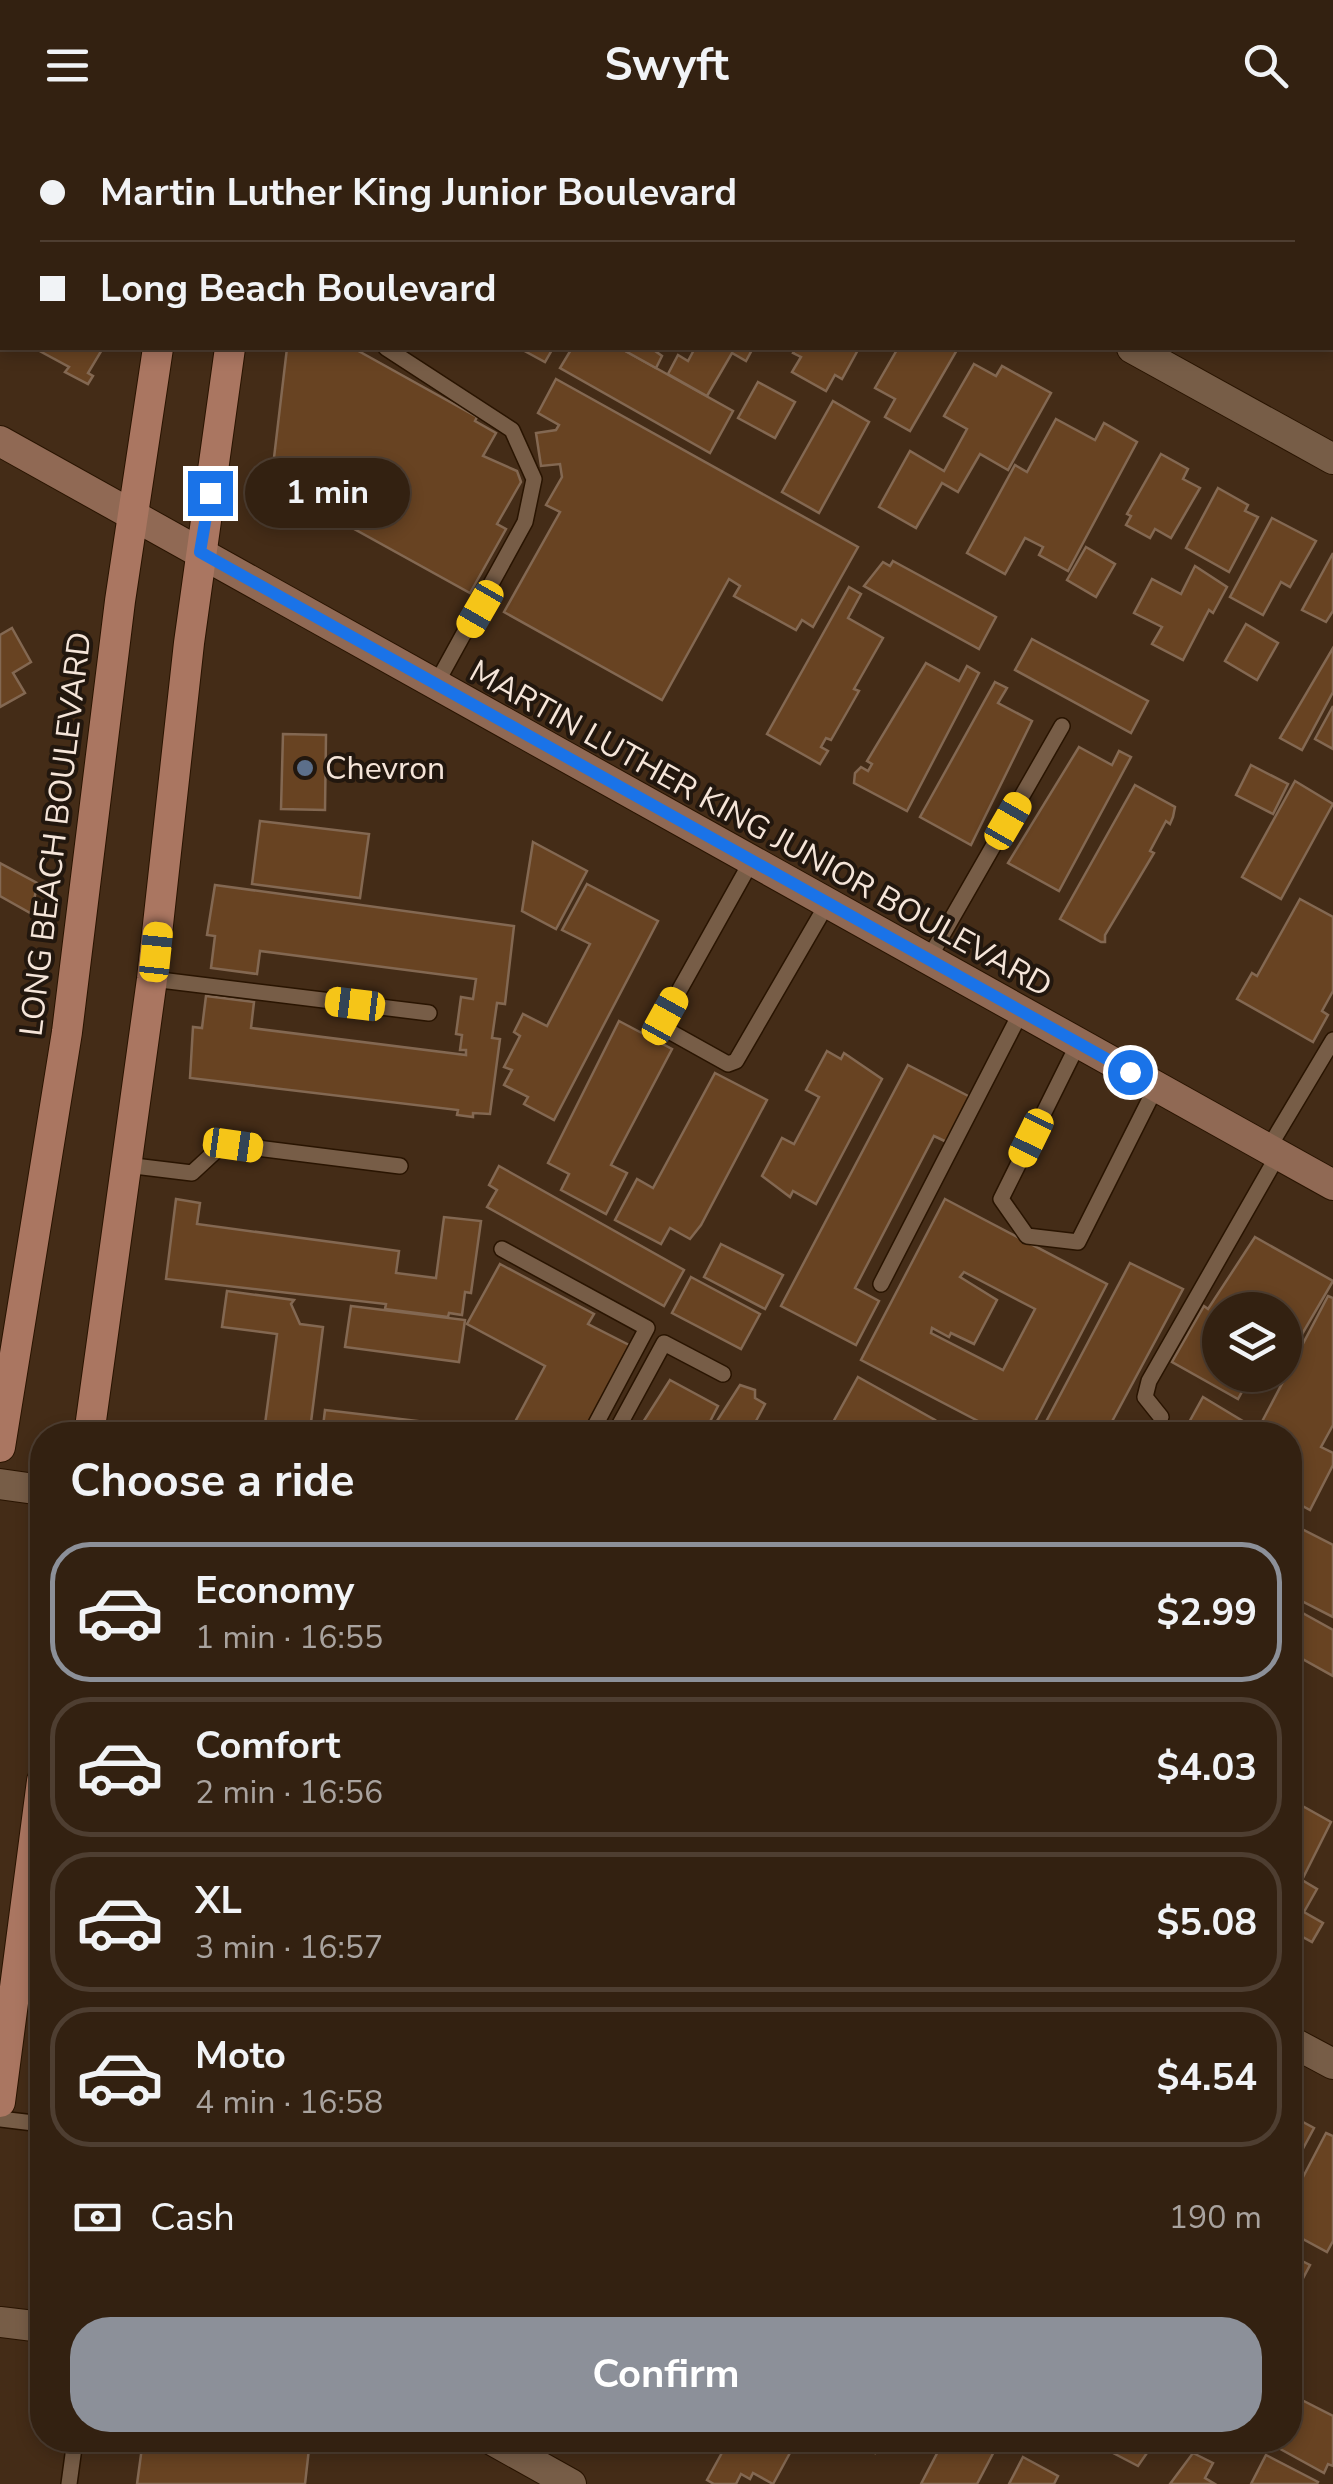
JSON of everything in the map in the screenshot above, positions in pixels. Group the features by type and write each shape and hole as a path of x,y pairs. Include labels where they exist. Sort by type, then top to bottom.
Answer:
{"main road":[{"name":"LONG BEACH BOULEVARD","path":"0,1448 66,1032 132,513 158,350"},
{"path":"91,1422 152,979 200,552 230,350"},
{"name":"MARTIN LUTHER KING JUNIOR BOULEVARD","path":"0,441 1333,1184"},
{"path":"0,2102 30,1873"}],"street":[{"path":"1136,350 1333,459"},
{"path":"0,1484 30,1488"},
{"path":"1302,2047 1333,2063"},
{"path":"0,2322 30,2326"},
{"path":"514,2452 571,2484"}],"lane":[{"path":"389,350 512,430 534,479 524,522 435,686"},
{"path":"928,960 1062,726"},
{"path":"750,862 665,1016 667,1030 728,1064 736,1061 828,904"},
{"path":"152,979 429,1013"},
{"path":"882,1284 1021,1012"},
{"path":"1161,1417 1146,1397 1148,1380 1333,1040"},
{"path":"1078,1044 1001,1199 1027,1236 1078,1242 1156,1087"},
{"path":"126,1165 192,1172 219,1148 233,1145 400,1166"},
{"path":"502,1249 647,1328 597,1422"},
{"path":"621,1422 664,1343 723,1374"},
{"path":"0,2119 30,2123"},
{"path":"70,2484 74,2452"}],"building":[{"path":"38,350 102,350 88,373 93,376 88,384 65,372 69,367"},
{"path":"287,350 357,350 477,417 475,421 496,433 483,456 517,471 521,482 497,524 506,529 470,593 271,483"},
{"path":"523,350 552,350 545,362"},
{"path":"571,350 624,350 733,411 710,453 560,368"},
{"path":"624,350 654,350 662,356 656,368"},
{"path":"694,350 752,350 746,361 732,353 707,396 668,374 678,355 688,361"},
{"path":"858,350 842,379 835,375 826,391 792,372 801,357 793,353"},
{"path":"897,350 957,350 910,431 885,417 895,399 875,388"},
{"path":"974,364 996,376 1002,366 1051,393 1008,470 980,454 958,492 942,483 916,528 879,507 910,451 944,471 967,429 944,416"},
{"path":"556,379 858,547 813,627 802,620 796,630 734,596 740,586 729,579 662,700 504,612 560,512 546,505 562,477 560,464 541,466 536,433 556,430 559,425 538,413"},
{"path":"758,382 795,402 775,438 738,418"},
{"path":"833,401 869,422 819,513 782,492"},
{"path":"1056,419 1095,440 1104,423 1137,442 1068,571 1039,555 1043,547 1025,538 1005,574 967,553 1015,465 1027,472"},
{"path":"1161,454 1188,469 1183,479 1200,488 1171,538 1155,529 1150,538 1126,525 1131,516 1127,514"},
{"path":"1218,488 1248,505 1245,511 1258,517 1229,572 1186,548"},
{"path":"1272,518 1316,541 1290,587 1281,582 1263,615 1230,597"},
{"path":"1086,547 1115,564 1096,597 1067,580"},
{"path":"1333,553 1333,611 1326,622 1302,610"},
{"path":"893,561 996,617 979,649 864,586 883,562 890,566"},
{"path":"1195,566 1227,587 1213,613 1209,610 1183,660 1152,644 1162,627 1134,613 1152,579 1181,594"},
{"path":"849,587 861,594 848,618 883,638 854,689 859,691 831,740 826,738 821,747 828,751 820,764 767,734"},
{"path":"1246,624 1278,643 1257,680 1225,661"},
{"path":"12,628 31,662 13,673 25,693 0,707 0,635"},
{"path":"1032,639 1148,701 1131,733 1015,670"},
{"path":"1333,648 1333,692 1302,750 1280,738"},
{"path":"926,663 959,681 967,666 979,673 907,811 854,783 855,773 861,767 868,771 872,764 867,761"},
{"path":"995,682 1007,688 998,703 1032,721 971,845 920,817"},
{"path":"1333,706 1333,749 1315,739"},
{"path":"283,734 326,735 325,810 281,809"},
{"path":"1079,747 1112,765 1119,751 1131,757 1059,891 1008,863"},
{"path":"1251,765 1288,784 1273,814 1236,795"},
{"path":"1295,781 1333,804 1281,899 1242,877"},
{"path":"1135,785 1175,807 1173,817 1170,824 1166,821 1150,851 1154,853 1105,935 1105,942 1101,942 1060,919"},
{"path":"260,821 369,834 360,898 252,884"},
{"path":"533,842 587,871 556,929 522,911"},
{"path":"0,863 37,883 32,914 0,896"},
{"path":"587,884 658,921 554,1120 524,1104 528,1097 504,1085 512,1070 504,1067 520,1036 514,1032 523,1014 547,1026 590,944 562,930"},
{"path":"215,885 514,926 505,1004 497,1003 492,1038 500,1039 490,1114 473,1113 473,1117 457,1115 458,1110 190,1078 193,1027 202,1028 206,996 254,1002 251,1028 466,1055 466,1050 460,1050 462,1035 456,1034 461,997 473,999 476,979 260,951 257,974 211,968 215,936 207,935"},
{"path":"1300,899 1333,917 1333,991 1322,1011 1328,1015 1313,1042 1237,999 1252,973 1257,976"},
{"path":"619,1021 672,1049 611,1165 627,1173 606,1214 561,1190 569,1174 548,1163"},
{"path":"827,1051 841,1059 844,1053 882,1079 816,1204 793,1191 790,1197 762,1176 782,1138 794,1144 819,1097 806,1090"},
{"path":"908,1065 974,1099 951,1144 934,1136 855,1288 879,1301 856,1345 781,1306"},
{"path":"715,1073 767,1100 701,1225 690,1239 670,1228 661,1244 615,1220 637,1179 653,1188"},
{"path":"499,1166 684,1270 664,1306 487,1207 497,1190 489,1185"},
{"path":"176,1199 200,1203 197,1224 399,1251 396,1273 436,1278 444,1217 481,1221 471,1293 465,1292 462,1315 449,1313 448,1317 385,1309 386,1304 166,1279"},
{"path":"945,1199 1107,1284 1035,1422 980,1422 861,1360","holes":["964,1272 1035,1309 1003,1370 931,1333 932,1328 974,1344 997,1300 960,1277"]},
{"path":"1255,1237 1333,1281 1302,1334 1302,1292 1219,1292"},
{"path":"721,1244 783,1275 765,1309 704,1277"},
{"path":"1130,1263 1183,1289 1112,1422 1046,1422"},
{"path":"500,1264 594,1314 588,1324 631,1346 591,1422 515,1422 545,1366 467,1324"},
{"path":"691,1277 760,1314 741,1349 672,1313"},
{"path":"227,1291 294,1300 291,1304 300,1324 323,1327 311,1422 265,1422 277,1334 222,1327"},
{"path":"1328,1296 1333,1298 1333,1425 1321,1447 1333,1453 1333,1465 1310,1510 1302,1506 1302,1422 1262,1422 1278,1392 1302,1392 1302,1346"},
{"path":"351,1306 465,1320 459,1362 345,1347"},
{"path":"1202,1310 1202,1379 1172,1362"},
{"path":"858,1377 935,1420 934,1422 833,1422"},
{"path":"670,1380 718,1406 710,1422 643,1422"},
{"path":"740,1385 755,1390 755,1398 765,1404 755,1422 716,1422"},
{"path":"1203,1397 1244,1422 1189,1422"},
{"path":"325,1410 427,1422 324,1422"},
{"path":"1302,1529 1333,1545 1333,1617 1302,1601"},
{"path":"1302,1613 1333,1630 1333,1676 1302,1659"},
{"path":"1302,1806 1331,1822 1302,1880"},
{"path":"1302,1880 1317,1889 1304,1912 1323,1923 1312,1942 1302,1937"},
{"path":"1302,2122 1314,2128 1302,2150"},
{"path":"1326,2133 1333,2136 1333,2241 1327,2252 1302,2238 1302,2179"},
{"path":"1302,2261 1310,2265 1302,2280"},
{"path":"1302,2400 1333,2416 1333,2466 1328,2464 1324,2473 1286,2452 1302,2452"},
{"path":"141,2452 309,2452 305,2484 137,2484"},
{"path":"722,2452 790,2452 773,2484 753,2473 750,2479 741,2474 736,2484 714,2484 707,2480"},
{"path":"938,2452 994,2452 977,2484 921,2484"},
{"path":"1111,2452 1148,2452 1138,2466"},
{"path":"1193,2453 1213,2463 1205,2478 1215,2484 1170,2484"},
{"path":"1266,2455 1318,2482 1317,2484 1251,2484"},
{"path":"1023,2457 1058,2476 1054,2484 1009,2484"}],"place":[{"name":"Chevron","path":"305,768"}],"route":[{"path":"210,493 200,552 1130,1072"}]}
